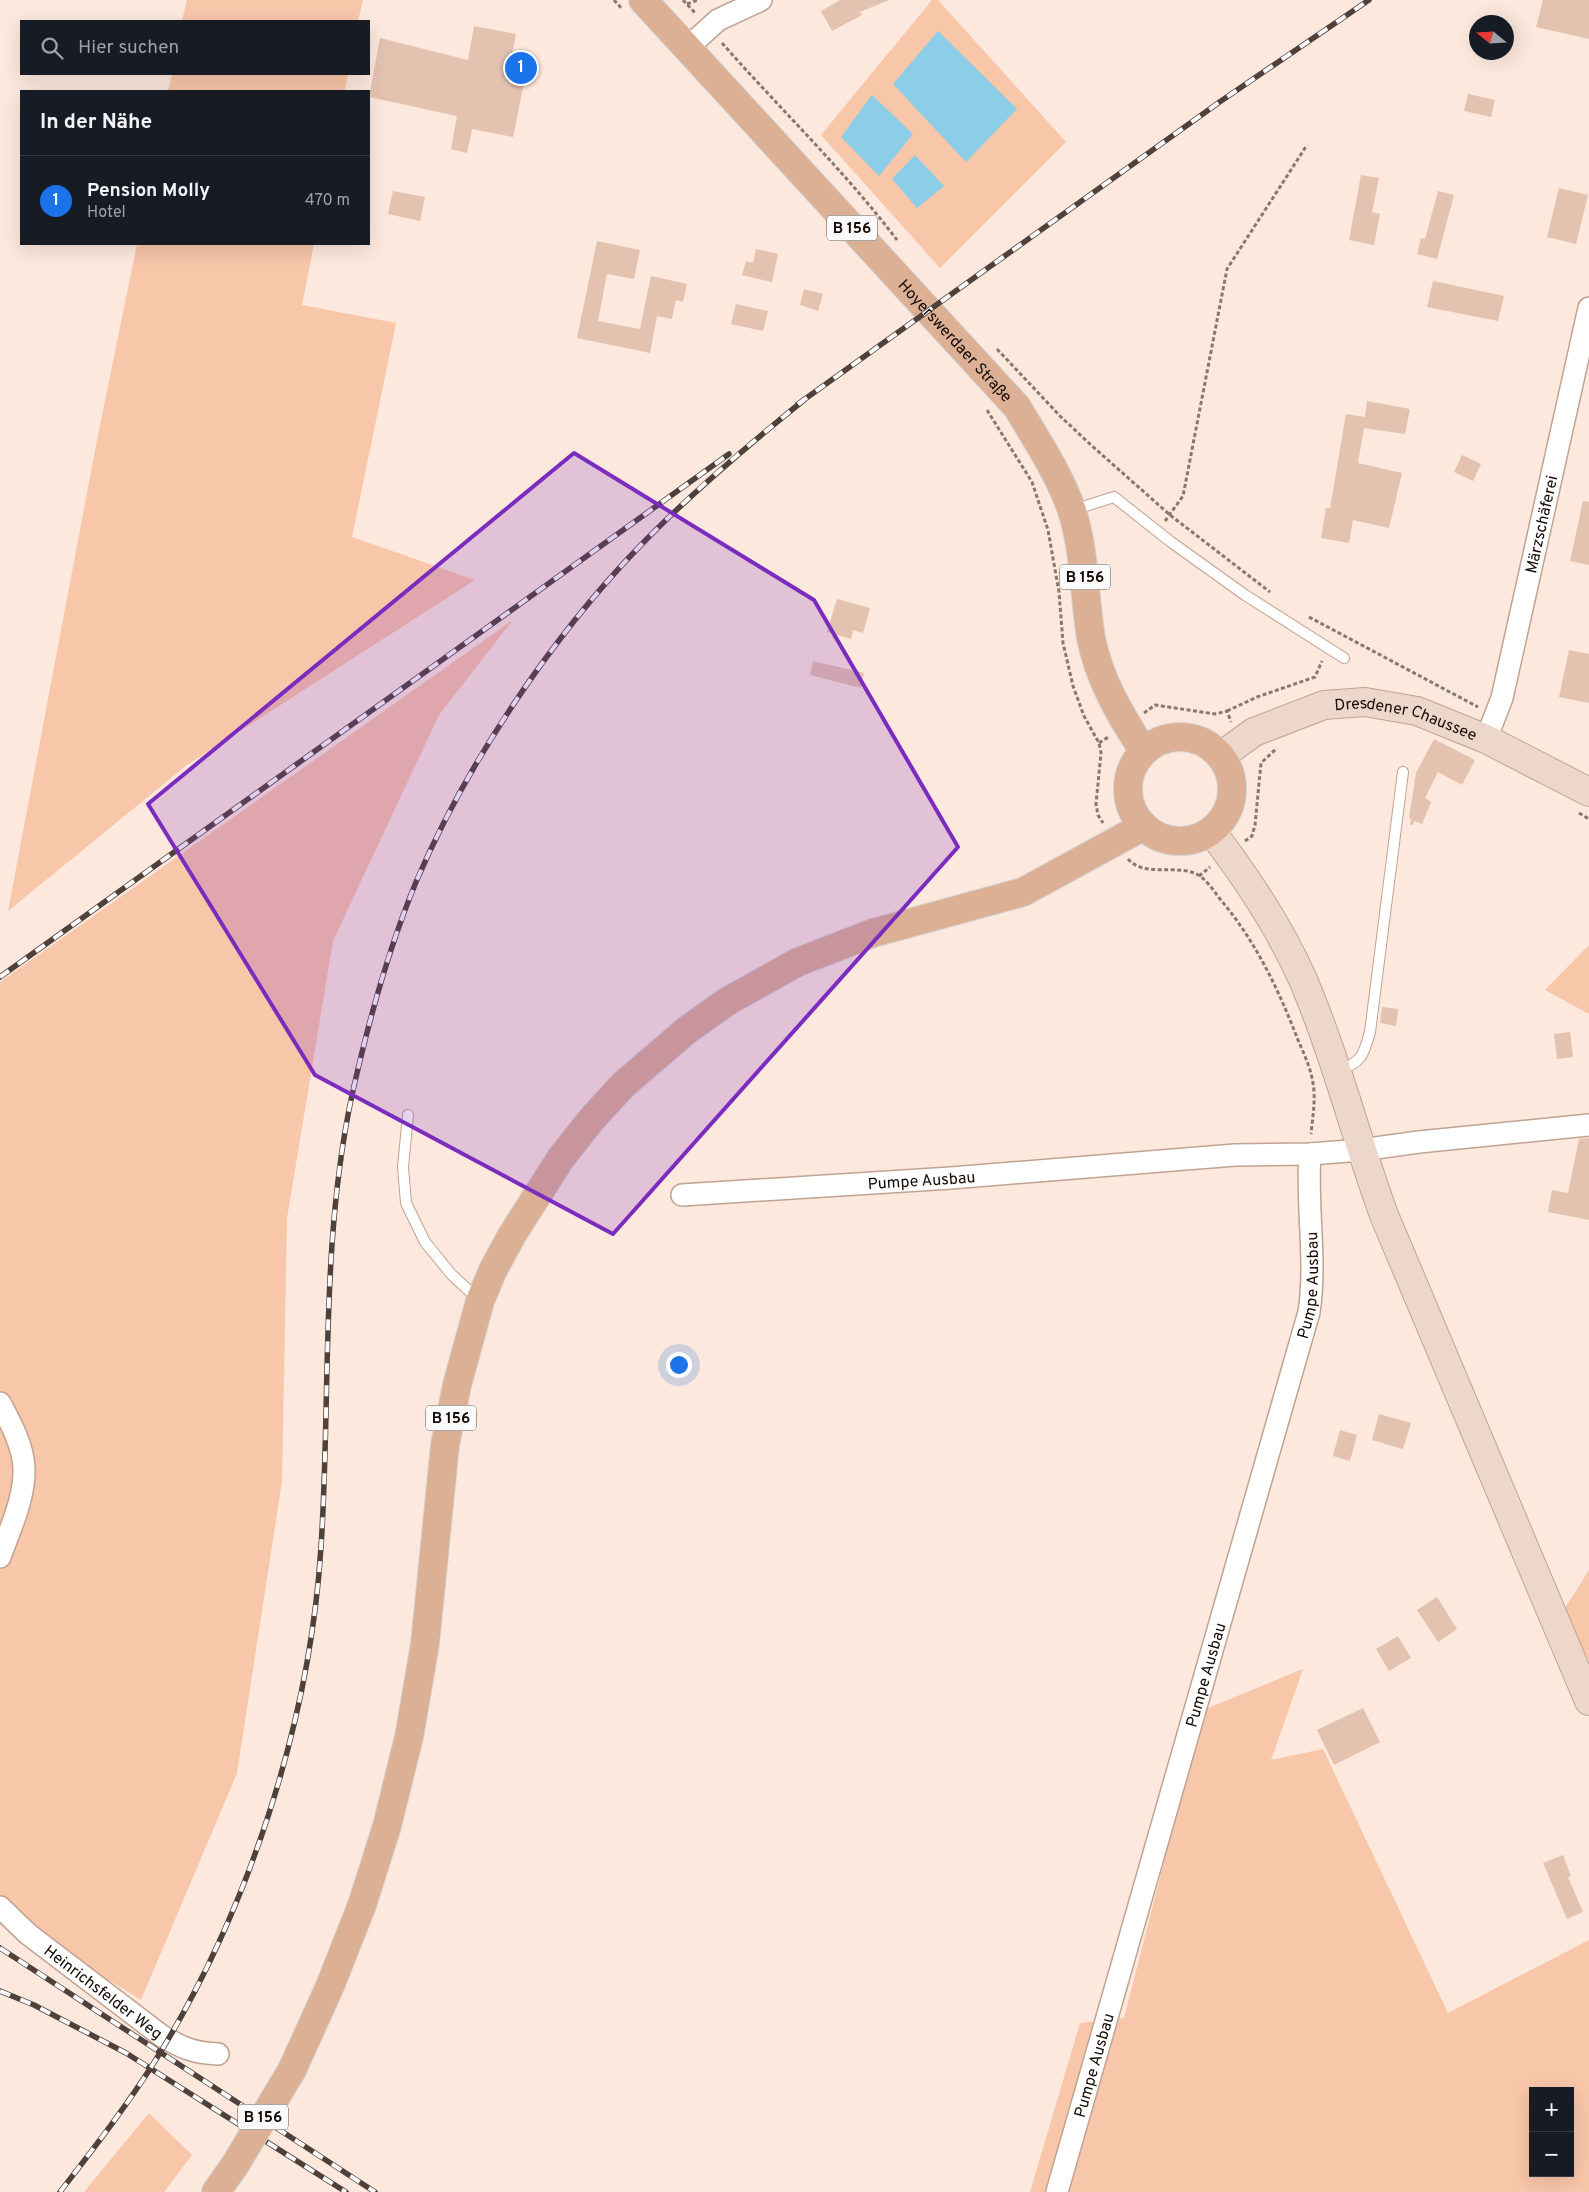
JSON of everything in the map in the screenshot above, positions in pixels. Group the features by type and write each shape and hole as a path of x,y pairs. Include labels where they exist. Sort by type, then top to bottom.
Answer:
{"main road":[{"name":"Hoyerswerdaer Straße","path":"643,0 1017,407 1055,469 1072,510 1083,553 1092,640 1104,683 1126,725 1143,750"},
{"path":"1184,737 1206,744 1231,748 1231,802 1223,819 1211,831 1193,840 1174,841 1159,837 1144,826 1134,814 1129,799 1129,782 1133,764 1143,750 1163,740 1184,737"},
{"name":"B 156","path":"216,2192 235,2165 292,2070 330,1986 362,1905 390,1817 409,1737 425,1644 446,1445 457,1385 480,1301 493,1270 536,1196 561,1158 591,1120 623,1085 656,1056 728,1001 798,962 873,933 1023,892 1144,826"}],"street":[{"path":"687,48 718,20 761,0"},
{"name":"Märzschäferei","path":"1491,728 1502,698 1589,308"},
{"name":"Dresdener Chaussee","path":"1231,748 1254,732 1324,705 1365,702 1417,711 1491,728 1582,801"},
{"path":"1211,831 1270,914 1304,982 1337,1070 1361,1150 1388,1224 1589,1701"},
{"name":"Pumpe Ausbau","path":"682,1194 951,1178 1235,1155 1310,1154 1589,1126"},
{"name":"Pumpe Ausbau","path":"1057,2192 1309,1312 1313,1288 1308,1182 1310,1154"},
{"path":"0,1403 14,1429 24,1467 20,1500 0,1557"},
{"name":"Heinrichsfelder Weg","path":"0,1907 28,1934 162,2036 182,2048 198,2053 218,2054"}],"lane":[{"path":"1072,510 1114,497 1245,595 1344,658"},
{"path":"1337,1070 1352,1066 1364,1054 1370,1032 1403,772"},
{"path":"408,1115 403,1167 406,1203 425,1242 451,1274 480,1301"}],"path":[{"path":"683,0 811,139 874,210 899,242"},
{"path":"687,4 698,0"},
{"path":"1158,531 1183,496 1227,269 1307,145"},
{"path":"996,348 1060,416 1170,515 1274,595"},
{"path":"982,402 1032,482 1048,530 1059,592 1063,643 1073,686 1084,716 1099,743 1155,705 1214,714 1227,711 1257,697 1315,677 1335,631"},
{"path":"1304,614 1335,631 1491,728"},
{"path":"1227,711 1231,725 1231,748 1261,763"},
{"path":"1284,742 1261,763 1252,836 1199,876 1227,906 1256,947 1283,1003 1311,1074 1316,1100 1310,1154"},
{"path":"1582,801 1589,819"}],"highlighted area":[{"path":"574,453 814,600 958,847 613,1234 315,1075 148,804"}],"shaded area":[{"path":"187,0 363,0 358,20 182,20"},
{"path":"932,0 938,0 1066,142 940,268 821,135"},
{"path":"172,75 348,75 345,90 168,90"},
{"path":"137,245 314,245 302,305 396,323 352,537 475,580 187,765 8,911 96,445"},
{"path":"513,620 439,715 333,941 287,1218 282,1481 237,1773 141,2000 0,1912 0,982"},
{"path":"1589,945 1589,1014 1545,990"},
{"path":"1589,1570 1589,1661 1562,1613"},
{"path":"1303,1669 1271,1760 1323,1749 1448,2013 1589,1940 1589,2192 1030,2192 1080,2023 1124,2018 1203,1710"},
{"path":"149,2113 192,2155 164,2192 84,2192"}],"water":[{"path":"938,31 1017,109 966,162 893,84"},
{"path":"872,95 913,134 879,176 841,137"},
{"path":"915,155 944,186 917,208 892,179"}],"building":[{"path":"840,0 889,0 860,12 862,15 832,31 821,11"},
{"path":"1543,0 1589,0 1589,39 1536,27"},
{"path":"474,26 516,34 510,65 527,68 513,137 472,129 467,153 451,149 457,116 370,97 380,38 468,60"},
{"path":"1468,94 1495,100 1491,117 1464,111"},
{"path":"1361,175 1379,178 1372,212 1380,214 1374,245 1349,240"},
{"path":"1559,188 1588,195 1576,244 1547,237"},
{"path":"393,191 425,197 420,221 388,214"},
{"path":"1438,191 1454,195 1437,259 1417,254 1421,238 1425,239"},
{"path":"597,241 640,250 634,279 607,274 598,321 640,329 651,276 687,284 683,302 676,300 672,319 657,316 650,353 577,338"},
{"path":"756,249 778,254 772,282 742,275 746,261 753,263"},
{"path":"1433,281 1504,296 1498,321 1427,307"},
{"path":"804,289 823,294 818,311 800,305"},
{"path":"736,304 768,311 763,331 731,324"},
{"path":"1367,401 1410,409 1405,434 1364,428 1358,463 1402,473 1389,528 1353,520 1349,543 1321,538 1326,508 1330,508 1346,414 1365,417"},
{"path":"1462,455 1481,464 1473,481 1454,472"},
{"path":"1583,501 1589,502 1589,565 1570,561"},
{"path":"837,599 870,608 863,633 853,630 851,639 827,632"},
{"path":"1569,650 1589,654 1589,703 1559,697"},
{"path":"813,661 864,673 861,688 810,675"},
{"path":"1434,739 1475,760 1462,785 1438,772 1425,798 1431,802 1422,824 1415,821 1410,825 1411,819 1409,818 1416,773"},
{"path":"1382,1007 1398,1009 1396,1026 1380,1023"},
{"path":"1570,1032 1573,1057 1557,1059 1554,1034"},
{"path":"1589,1138 1589,1220 1548,1212 1552,1190 1568,1193 1579,1139"},
{"path":"1379,1414 1411,1423 1403,1449 1372,1440"},
{"path":"1340,1430 1357,1435 1350,1461 1333,1456"},
{"path":"1437,1597 1457,1629 1438,1642 1417,1610"},
{"path":"1398,1636 1411,1658 1389,1671 1376,1649"},
{"path":"1363,1708 1380,1742 1334,1765 1317,1730"},
{"path":"1563,1855 1571,1876 1568,1877 1583,1912 1567,1919 1543,1863"}],"railway":[{"path":"798,404 1221,101 1369,0"},
{"path":"60,2192 133,2095 155,2061 219,1943 269,1814 288,1748 304,1681 315,1614 324,1490 331,1264 342,1151 352,1095 372,1014 396,934 416,882 459,793 485,749 513,705 574,622 606,583 678,508 804,400"},
{"path":"0,977 729,454"},
{"path":"0,1948 375,2192"},
{"path":"0,1991 34,2005 126,2053 346,2192"}],"place":[{"name":"Pension Molly","path":"521,68"}]}
